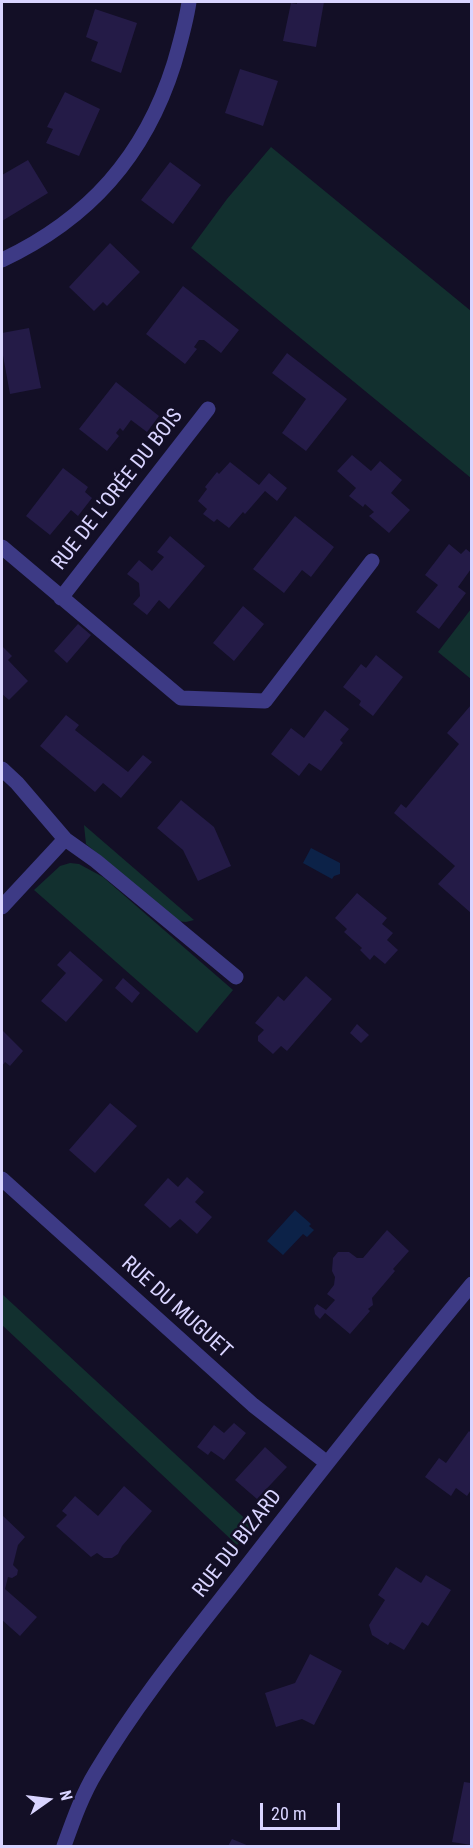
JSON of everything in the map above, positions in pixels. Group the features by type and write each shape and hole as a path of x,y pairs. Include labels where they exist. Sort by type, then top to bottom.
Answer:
{"street":[{"path":"2,260 26,249 83,209 98,196 129,158 145,134 163,96 180,44 189,2"},
{"name":"RUE DE L'ORÉE DU BOIS","path":"61,598 208,409"},
{"name":"RUE DE L'ORÉE DU BOIS","path":"2,547 181,698 265,701 372,561"},
{"path":"2,769 65,839 96,861 236,977"},
{"path":"2,907 65,839"},
{"name":"RUE DU MUGUET","path":"2,1179 253,1405 327,1463"},
{"name":"RUE DU BIZARD","path":"64,1846 77,1810 95,1773 170,1665 327,1463 471,1284"}],"green space":[{"path":"271,147 471,311 471,478 191,248 227,199"},
{"path":"471,609 471,679 438,652"},
{"path":"84,825 194,920 177,921 86,844"},
{"path":"70,863 79,864 103,877 233,990 197,1033 34,890 60,866"},
{"path":"2,1294 253,1526 237,1545 2,1325"}],"water":[{"path":"311,848 340,863 340,874 332,879 303,863"},
{"path":"295,1210 311,1224 309,1226 314,1230 307,1237 303,1234 283,1255 267,1241"}],"building":[{"path":"297,2 324,2 316,47 283,41 291,3 297,4"},
{"path":"95,9 137,23 121,73 91,61 98,42 86,37"},
{"path":"240,69 278,81 263,126 225,113"},
{"path":"65,92 100,109 79,156 46,143 53,129 47,127"},
{"path":"28,160 48,193 2,221 2,175"},
{"path":"170,162 201,185 173,224 141,200"},
{"path":"110,243 140,272 107,306 103,302 94,311 69,287"},
{"path":"183,286 239,330 221,353 204,340 199,340 194,347 197,349 185,364 146,334"},
{"path":"29,328 41,388 10,394 2,350 2,333"},
{"path":"287,353 347,399 306,451 282,433 306,399 272,373"},
{"path":"116,382 159,416 147,432 131,420 123,431 120,428 116,433 119,436 107,451 79,429"},
{"path":"352,455 371,471 380,461 402,480 391,493 410,510 389,533 369,516 374,512 365,504 363,507 349,496 356,488 337,471"},
{"path":"230,462 259,485 269,473 287,488 277,501 265,491 229,528 217,519 214,522 203,514 207,509 198,501 207,489 205,487 217,472 219,474"},
{"path":"63,468 88,487 85,492 92,498 78,516 71,510 50,535 26,516"},
{"path":"295,516 334,547 311,577 302,570 284,593 253,569"},
{"path":"170,536 205,566 169,609 159,600 147,615 133,604 140,596 139,583 127,574 139,560 152,571 164,557 157,552"},
{"path":"449,544 461,554 466,549 471,553 471,569 458,587 466,593 439,629 416,612 438,585 425,575"},
{"path":"243,606 264,624 234,661 213,643"},
{"path":"78,624 91,635 67,663 54,651"},
{"path":"2,646 12,656 8,660 28,681 9,700 2,694"},
{"path":"376,655 403,677 373,716 359,705 361,701 343,687 361,664 366,668"},
{"path":"471,705 471,913 438,884 455,866 394,813 401,804 406,808 459,744 447,733"},
{"path":"325,710 349,729 340,740 343,743 321,771 309,763 299,776 271,754 291,728 304,738"},
{"path":"66,715 79,725 75,730 128,772 143,755 152,762 121,798 103,783 95,792 40,746"},
{"path":"181,800 214,827 231,866 198,881 183,850 157,828"},
{"path":"357,893 387,918 382,924 393,933 387,940 398,950 385,964 374,955 370,960 360,950 362,948 344,932 347,929 335,918"},
{"path":"70,951 103,980 66,1022 41,1001 66,973 57,965"},
{"path":"306,976 332,999 287,1051 281,1046 273,1054 258,1041 258,1036 264,1030 255,1023 278,996 284,1001"},
{"path":"123,978 140,993 132,1003 115,988"},
{"path":"357,1024 369,1035 361,1043 350,1033"},
{"path":"2,1030 23,1051 10,1066 5,1062 2,1066"},
{"path":"110,1103 137,1126 95,1173 69,1150"},
{"path":"187,1177 204,1192 195,1202 212,1217 197,1234 180,1219 170,1228 144,1205 168,1178 178,1187"},
{"path":"387,1230 409,1251 372,1298 373,1305 368,1309 370,1311 350,1334 325,1313 320,1319 315,1314 314,1308 317,1304 326,1310 335,1300 327,1294 334,1285 333,1258 338,1252 349,1252 357,1258 363,1258"},
{"path":"234,1423 246,1433 224,1460 211,1451 208,1455 197,1447 214,1425 224,1433"},
{"path":"469,1431 471,1433 471,1490 467,1496 456,1488 451,1496 425,1477 439,1458 446,1463"},
{"path":"265,1447 287,1467 257,1499 235,1480"},
{"path":"124,1486 152,1511 122,1546 118,1554 112,1558 104,1558 97,1553 91,1557 56,1526 67,1515 62,1511 75,1496 98,1516"},
{"path":"2,1515 25,1537 18,1545 13,1565 18,1570 17,1575 12,1578 8,1577 5,1589 37,1617 20,1636 2,1620"},
{"path":"396,1567 421,1583 426,1575 451,1590 428,1626 422,1622 404,1650 390,1642 388,1645 372,1635 369,1625 385,1600 378,1595"},
{"path":"310,1654 342,1671 314,1725 302,1719 276,1727 265,1693 295,1683"},
{"path":"464,1782 471,1783 471,1845 452,1842"},
{"path":"232,1839 249,1846 228,1846"}]}
